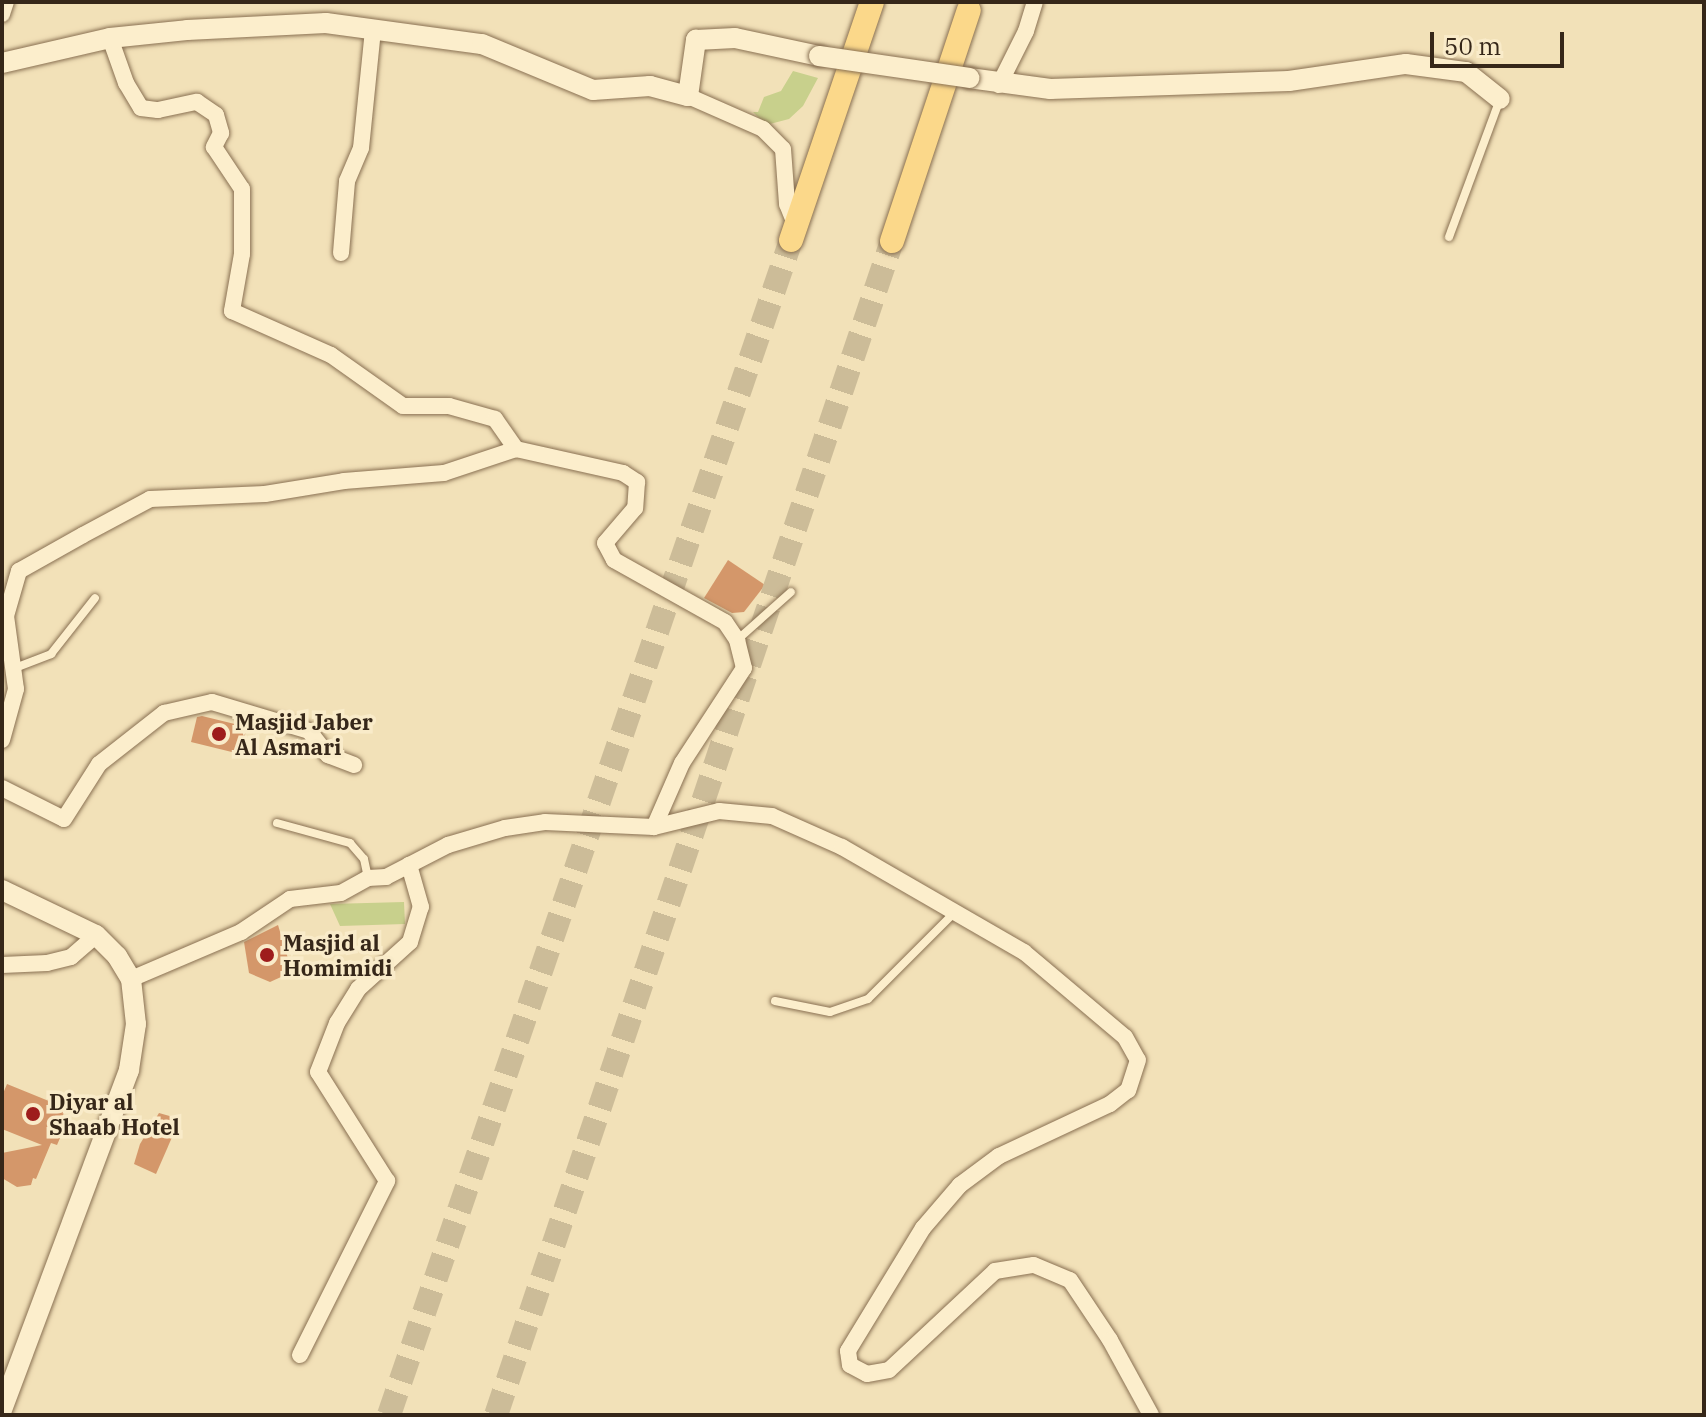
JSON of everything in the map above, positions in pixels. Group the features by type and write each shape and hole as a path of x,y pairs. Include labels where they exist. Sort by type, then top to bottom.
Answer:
{"main road":[{"path":"793,233 872,2"},
{"path":"892,241 969,10"}],"street":[{"path":"2,14 6,2"},
{"path":"999,85 1026,31 1035,2"},
{"path":"2,63 110,38 257,25 326,23 482,44 593,90 650,86 688,96 763,129 783,149 787,204 793,233"},
{"path":"341,253 347,181 361,148 373,29"},
{"path":"110,38 126,83 141,108 158,110 197,102 216,115 221,133 214,147 242,189 242,254 232,311 331,355 403,406 449,406 495,419 516,449"},
{"path":"688,96 696,40 735,38 819,56 999,85 1050,89 1289,81 1406,64 1466,72 1500,99"},
{"path":"2,740 16,689 6,616 19,571 150,499 265,494 344,481 444,473 516,449 623,473 637,482 635,508 605,543 614,560 725,622 737,640 744,668 682,763 654,827"},
{"path":"2,788 64,819 99,764 145,731 164,713 212,702 309,731 328,755 354,765"},
{"path":"131,979 241,932 290,899 341,893 368,878 386,877 448,845 531,824 654,827 719,811 772,816 842,847 1024,952 1125,1037 1138,1060 1128,1090 1110,1104 999,1156 960,1185 923,1228 848,1351 850,1365 867,1374 889,1370 995,1271 1034,1265 1070,1280 1110,1340 1151,1415"},
{"path":"300,1355 387,1181 318,1072 337,1023 358,989 410,942 421,907 409,865"},
{"path":"2,890 96,935 117,956 131,979 136,1024 129,1070 2,1410"},
{"path":"2,965 47,963 71,957 96,935"}],"lane":[{"path":"1449,237 1500,99"},
{"path":"737,640 791,592"},
{"path":"15,668 51,654 95,598"},
{"path":"277,823 350,843 364,859 368,878"},
{"path":"775,1001 830,1012 868,999 956,912"}],"green space":[{"path":"793,71 818,78 803,106 789,119 766,125 753,112 758,112 764,97 781,91"},
{"path":"404,902 405,924 340,926 330,904"}],"building":[{"path":"728,560 765,585 744,612 732,613 704,598"},
{"name":"Masjid Jaber Al Asmari","path":"197,717 247,727 240,754 191,742"},
{"name":"Masjid al Homimidi","path":"278,925 292,972 270,982 249,973 244,942"},
{"name":"Diyar al Shaab Hotel","path":"7,1084 66,1108 61,1120 67,1122 57,1145 51,1143 31,1185 17,1187 2,1178 2,1153 42,1145 2,1129 2,1096"},
{"path":"159,1113 180,1119 156,1174 134,1164 140,1144"}],"tunnel":[{"path":"389,1415 791,240"},
{"path":"496,1415 892,241"}],"place":[{"name":"Masjid Jaber Al Asmari","path":"219,734"},
{"name":"Masjid al Homimidi","path":"267,955"},
{"name":"Diyar al Shaab Hotel","path":"33,1114"}]}
